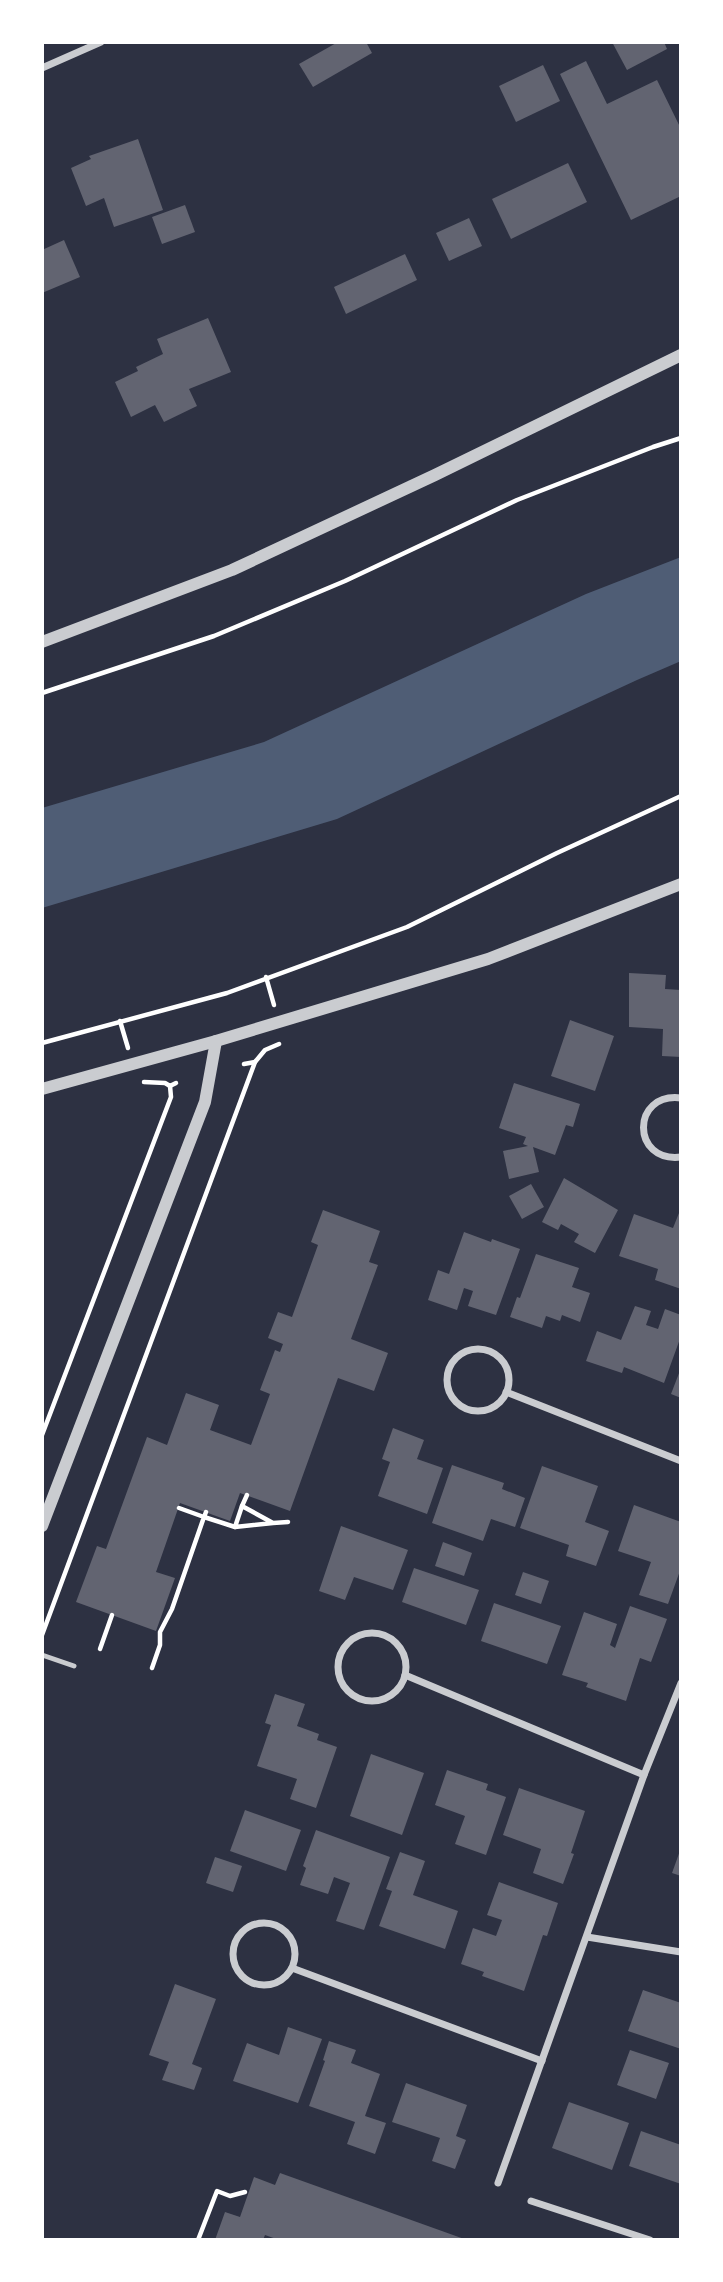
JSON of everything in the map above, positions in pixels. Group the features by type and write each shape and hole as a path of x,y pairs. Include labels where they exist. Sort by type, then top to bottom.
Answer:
{"street":[{"path":"42,68 101,42"},
{"path":"42,642 232,570 681,355"},
{"path":"42,1089 216,1041 488,959 681,884"},
{"path":"42,1526 205,1102 216,1041"},
{"path":"681,1098 670,1097 651,1106 643,1124 647,1143 654,1151 672,1158 681,1157"},
{"path":"479,1349 497,1356 508,1373 506,1392 492,1407 482,1410 472,1410 454,1400 447,1381 452,1362 460,1355 479,1349"},
{"path":"506,1392 681,1461"},
{"path":"365,1633 387,1636 397,1643 403,1652 405,1675 394,1693 384,1699 363,1699 353,1695 340,1677 340,1656 354,1638 365,1633"},
{"path":"405,1675 644,1775"},
{"path":"498,2183 644,1775 681,1683"},
{"path":"256,1924 276,1925 292,1938 295,1958 292,1968 286,1976 268,1985 248,1980 235,1964 235,1944 247,1928 256,1924"},
{"path":"587,1937 681,1952"},
{"path":"292,1968 542,2061"},
{"path":"531,2201 650,2240"}],"lane":[{"path":"42,1655 74,1667"}],"path":[{"path":"42,693 214,636 345,581 517,500 681,438"},
{"path":"42,1043 227,993 407,927 681,796"},
{"path":"266,977 273,1000"},
{"path":"120,1021 126,1042"},
{"path":"42,1635 255,1062 265,1050 285,1041"},
{"path":"244,1063 255,1062"},
{"path":"138,1084 155,1082 170,1086"},
{"path":"170,1086 176,1083"},
{"path":"42,1436 171,1097 170,1086"},
{"path":"235,1527 247,1495"},
{"path":"242,1506 273,1523"},
{"path":"179,1508 235,1527 288,1522"},
{"path":"152,1668 160,1645 160,1632 172,1609 205,1515"},
{"path":"100,1648 112,1615"},
{"path":"198,2240 217,2191 230,2196 245,2192"}],"water":[{"path":"681,557 681,661 337,819 42,908 42,808 264,742 586,594"}],"building":[{"path":"338,42 366,42 372,53 313,87 299,64"},
{"path":"612,42 664,42 667,49 627,70"},
{"path":"586,61 607,104 657,80 681,129 681,196 631,220 560,74"},
{"path":"543,65 560,101 516,122 499,86"},
{"path":"138,139 163,210 114,227 104,198 86,206 71,168 91,159 89,156"},
{"path":"568,163 587,202 511,239 492,199"},
{"path":"185,205 195,232 162,244 152,217"},
{"path":"469,218 482,246 449,261 436,233"},
{"path":"64,240 80,277 42,293 42,250"},
{"path":"405,254 417,280 346,314 334,287"},
{"path":"208,318 231,372 189,389 197,406 164,422 155,405 131,417 115,382 138,371 136,367 163,354 157,339"},
{"path":"629,973 666,975 665,989 681,990 681,1057 662,1056 663,1029 629,1027"},
{"path":"570,1020 614,1036 595,1091 551,1076"},
{"path":"514,1083 580,1104 573,1127 566,1125 555,1155 533,1147 539,1172 509,1179 503,1151 528,1146 523,1144 526,1137 499,1128"},
{"path":"564,1178 618,1210 595,1253 574,1242 579,1234 561,1224 558,1230 542,1222"},
{"path":"531,1184 544,1207 522,1219 509,1196"},
{"path":"681,1208 681,1289 655,1280 658,1269 619,1256 634,1214 673,1228"},
{"path":"323,1210 380,1231 369,1262 378,1265 351,1339 388,1353 374,1391 338,1378 290,1511 240,1493 230,1521 180,1503 156,1572 175,1578 156,1631 76,1602 97,1546 106,1549 147,1437 167,1445 186,1393 219,1405 210,1430 251,1445 270,1394 260,1390 275,1350 280,1352 283,1344 268,1338 278,1312 292,1317 318,1245 311,1242"},
{"path":"464,1232 520,1249 496,1315 468,1306 473,1291 464,1288 457,1310 428,1300 438,1270 449,1274"},
{"path":"536,1254 579,1268 572,1287 590,1293 580,1322 562,1315 560,1321 546,1316 542,1328 510,1317"},
{"path":"635,1306 651,1311 646,1325 658,1329 665,1309 681,1315 681,1336 664,1383 624,1367 622,1373 586,1361 597,1331 621,1340"},
{"path":"681,1368 681,1398 671,1394"},
{"path":"393,1428 424,1440 417,1459 443,1468 427,1514 378,1496 390,1462 382,1459"},
{"path":"452,1465 504,1483 502,1489 525,1498 515,1527 491,1519 483,1541 432,1523"},
{"path":"542,1466 598,1486 585,1522 609,1531 596,1566 566,1556 569,1545 520,1528"},
{"path":"634,1505 681,1522 681,1568 668,1604 639,1595 651,1562 618,1551"},
{"path":"341,1526 408,1550 393,1590 354,1577 345,1600 319,1591"},
{"path":"443,1542 472,1553 464,1576 435,1566"},
{"path":"414,1568 479,1590 466,1625 402,1602"},
{"path":"523,1572 549,1581 541,1604 515,1595"},
{"path":"494,1603 561,1626 547,1664 481,1641"},
{"path":"630,1606 667,1619 651,1662 640,1658 626,1701 586,1687 588,1683 562,1675 584,1612 617,1624 610,1645 615,1648"},
{"path":"275,1694 305,1704 297,1726 319,1734 317,1740 337,1747 316,1808 290,1799 297,1779 257,1766 271,1725 265,1723"},
{"path":"371,1754 424,1773 402,1835 350,1816"},
{"path":"447,1770 488,1784 486,1790 506,1797 486,1855 455,1844 465,1816 435,1805"},
{"path":"519,1788 585,1811 563,1884 533,1873 541,1849 503,1835"},
{"path":"245,1810 301,1830 286,1871 230,1851"},
{"path":"316,1830 390,1857 364,1930 336,1921 350,1883 334,1877 328,1894 300,1885 306,1868 303,1866"},
{"path":"681,1848 681,1876 672,1873"},
{"path":"400,1852 425,1861 413,1895 458,1911 445,1949 379,1926 392,1891 386,1889"},
{"path":"215,1857 242,1866 233,1892 206,1883"},
{"path":"499,1882 558,1903 547,1936 543,1935 524,1991 482,1976 484,1972 461,1964 473,1928 496,1936 502,1920 487,1915"},
{"path":"175,1984 216,1999 192,2064 202,2068 194,2090 162,2080 169,2062 149,2055"},
{"path":"643,1990 681,2003 681,2049 628,2031"},
{"path":"288,2027 322,2039 298,2103 233,2081 247,2043 279,2055"},
{"path":"329,2041 356,2050 351,2063 380,2074 365,2116 386,2123 375,2154 347,2144 355,2122 309,2106"},
{"path":"630,2050 669,2063 656,2099 617,2085"},
{"path":"406,2083 467,2105 456,2136 466,2140 455,2169 432,2161 440,2138 392,2122"},
{"path":"569,2102 629,2123 612,2170 552,2148"},
{"path":"641,2131 681,2145 681,2184 629,2166"},
{"path":"280,2173 467,2240 279,2240 265,2235 263,2240 215,2240 225,2212 240,2217 254,2177 275,2185"}]}
